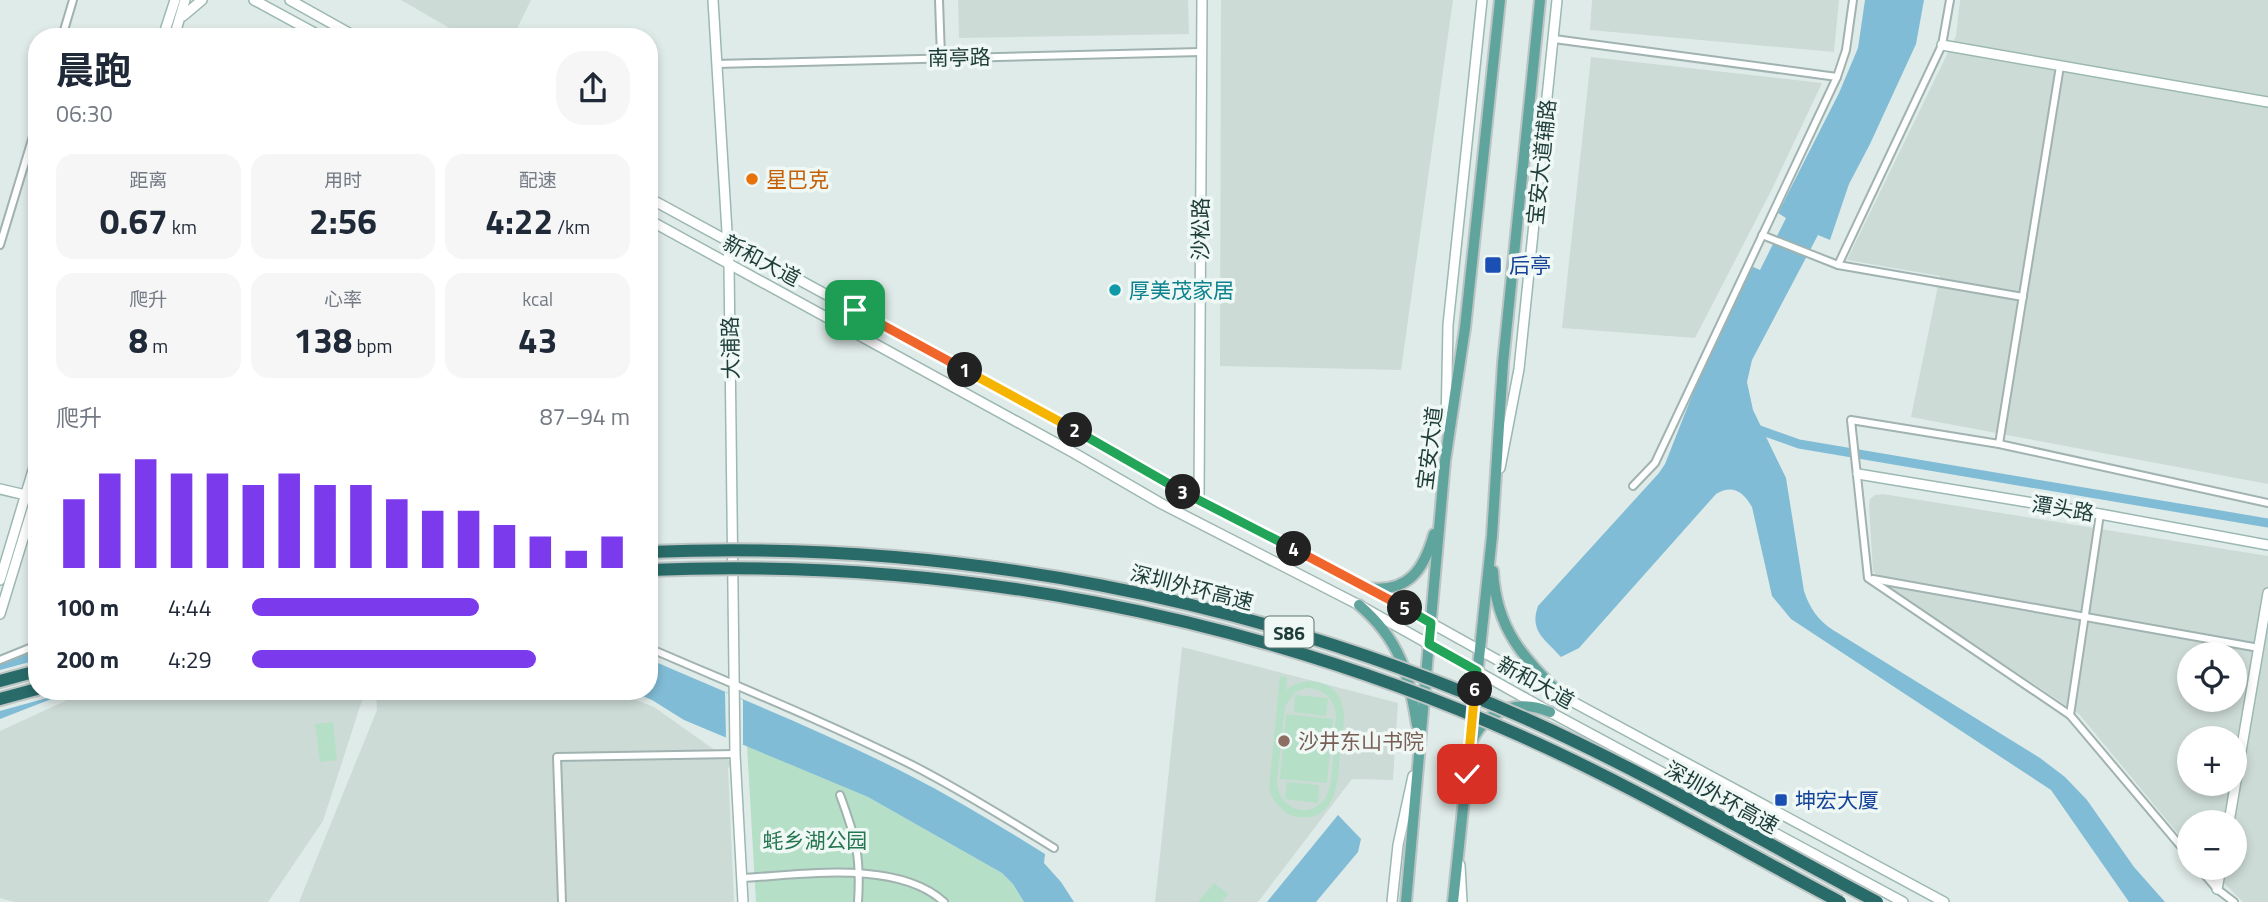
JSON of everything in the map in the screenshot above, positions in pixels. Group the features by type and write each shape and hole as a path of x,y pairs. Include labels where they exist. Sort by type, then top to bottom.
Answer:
{"highway":[{"name":"深圳外环高速","path":"658,552 827,552 971,564 1114,587 1254,621 1393,666 1528,720 1658,783 1877,902"},
{"name":"深圳外环高速","path":"658,570 826,569 969,582 1110,605 1249,638 1387,682 1521,736 1650,799 1840,902"},
{"path":"0,681 28,673"},
{"path":"0,699 28,691"}],"main road":[{"path":"166,28 172,0"},
{"path":"177,28 185,0"},
{"path":"179,20 202,0"},
{"path":"254,0 305,28"},
{"path":"290,0 340,28"},
{"name":"大浦路","path":"713,0 729,265 735,754"},
{"name":"沙松路","path":"1199,500 1202,0"},
{"path":"1445,461 1448,325 1482,0"},
{"name":"宝安大道","path":"1406,902 1445,461 1465,328 1500,0"},
{"path":"1453,902 1492,536 1503,363 1540,0"},
{"name":"宝安大道辅路","path":"1496,490 1519,369 1558,0"},
{"path":"1942,45 2268,102"},
{"name":"新和大道","path":"658,203 1199,500 1368,587 1562,696 1944,902"},
{"name":"新和大道","path":"658,225 1162,504 1359,605 1550,712 1903,902"},
{"name":"潭头路","path":"1858,474 2268,545"},
{"path":"0,489 28,494"},
{"path":"1,576 28,505"},
{"path":"1368,587 1395,586 1404,583 1418,572 1427,556 1441,508"},
{"path":"0,614 28,510"},
{"path":"1492,536 1495,590 1505,625 1523,655 1562,696"},
{"path":"2231,810 2268,593"},
{"path":"1359,605 1384,631 1403,662 1411,689 1419,740"},
{"path":"1470,747 1479,729 1502,710 1531,706 1550,712"},
{"path":"735,754 743,902"},
{"path":"1392,902 1398,845 1417,757"},
{"path":"1460,846 1462,902"},
{"path":"2217,889 2219,880"}],"street":[{"path":"64,28 72,0"},
{"path":"939,0 941,57"},
{"path":"1633,486 1655,463 1837,77 1846,50 1853,0"},
{"path":"1838,265 1942,45 1950,0"},
{"path":"1554,39 1837,77"},
{"name":"南亭路","path":"717,64 1201,52"},
{"path":"1999,444 2060,66"},
{"path":"0,245 28,152"},
{"path":"1762,235 1838,265 2023,298"},
{"path":"1868,578 1851,420 1999,444 2268,503"},
{"path":"2070,715 2100,514"},
{"path":"1868,578 2259,648"},
{"path":"1868,578 2070,715 2177,842"},
{"path":"0,660 28,649"},
{"path":"658,652 840,730 912,765 983,804 1054,848"},
{"path":"562,902 557,757 735,754"},
{"path":"841,795 856,837 860,872 858,902"},
{"path":"742,878 860,872 893,876 929,890 944,902"},
{"path":"2209,880 2234,902"}],"shaded area":[{"path":"401,0 531,0 517,28 449,28"},
{"path":"958,0 1188,0 1189,34 959,38"},
{"path":"1221,0 1453,0 1401,370 1220,366"},
{"path":"1592,0 1839,0 1834,52 1590,30"},
{"path":"1960,0 2268,0 2268,484 1911,417 1940,276 1847,260 1956,36"},
{"path":"1591,57 1822,83 1772,189 1695,338 1562,328"},
{"path":"1883,494 2268,556 2268,902 2243,902 2221,880 2247,880 2247,810 2177,810 2177,832 2079,714 1887,586 1873,571 1870,499"},
{"name":"沙井东山书院","path":"1182,647 1398,703 1393,780 1352,779 1258,902 1155,902"},
{"path":"67,700 362,700 323,821 268,902 14,902 0,898 0,731"},
{"path":"376,700 636,700 654,707 733,763 728,768 734,902 299,902 377,710"}],"green space":[{"path":"1280,676 1287,677 1286,690 1309,681 1331,688 1341,701 1344,725 1337,784 1329,805 1311,817 1298,817 1279,807 1269,788","holes":["1312,689 1323,692 1331,700 1336,717 1327,795 1321,803 1305,810 1297,809 1283,799 1277,781 1285,706 1295,692"]},
{"path":"1295,695 1328,698 1326,716 1294,712"},
{"path":"1286,714 1333,719 1327,783 1280,779"},
{"path":"333,722 337,760 320,762 315,724"},
{"name":"蚝乡湖公园","path":"747,746 868,797 1002,873 1013,884 1024,902 756,902"},
{"path":"1287,782 1319,785 1318,803 1285,799"},
{"path":"1214,883 1228,894 1222,902 1198,902"}],"water":[{"path":"1865,0 1924,0 1916,44 1849,184 1830,240 1818,235 1752,360 1747,382 1753,410 1786,478 1804,591 1815,614 1833,630 2040,758 2065,777 2087,800 2134,867 2165,902 2129,902 2051,790 1791,619 1772,596 1752,507 1737,491 1728,490 1716,494 1579,648 1561,657 1544,640 1537,628 1538,606 1665,464 1712,345 1751,266 1760,270 1786,218 1778,213 1839,93 1858,48"},
{"path":"28,654 28,700 49,700 0,719 0,665"},
{"path":"658,663 843,743 959,802 1045,854 1044,863 1074,902 1024,902 1013,884 1002,873 868,797 684,720 652,700 658,700"},
{"path":"1338,815 1361,839 1358,852 1316,902 1267,902"}],"pier":[{"path":"28,662 28,700 40,700 0,711 0,670"},
{"path":"725,692 743,700 743,745 726,738"}],"waterway":[{"path":"1754,428 1799,444 2268,523"}],"place":[{"name":"星巴克","path":"752,179"},
{"name":"后亭","path":"1493,265"},
{"name":"厚美茂家居","path":"1115,290"},
{"name":"沙井东山书院","path":"1284,741"},
{"name":"坤宏大厦","path":"1781,800"}],"route":[{"path":"855,310 1172,486 1368,587 1431,623 1429,644 1477,671 1467,774"}]}
